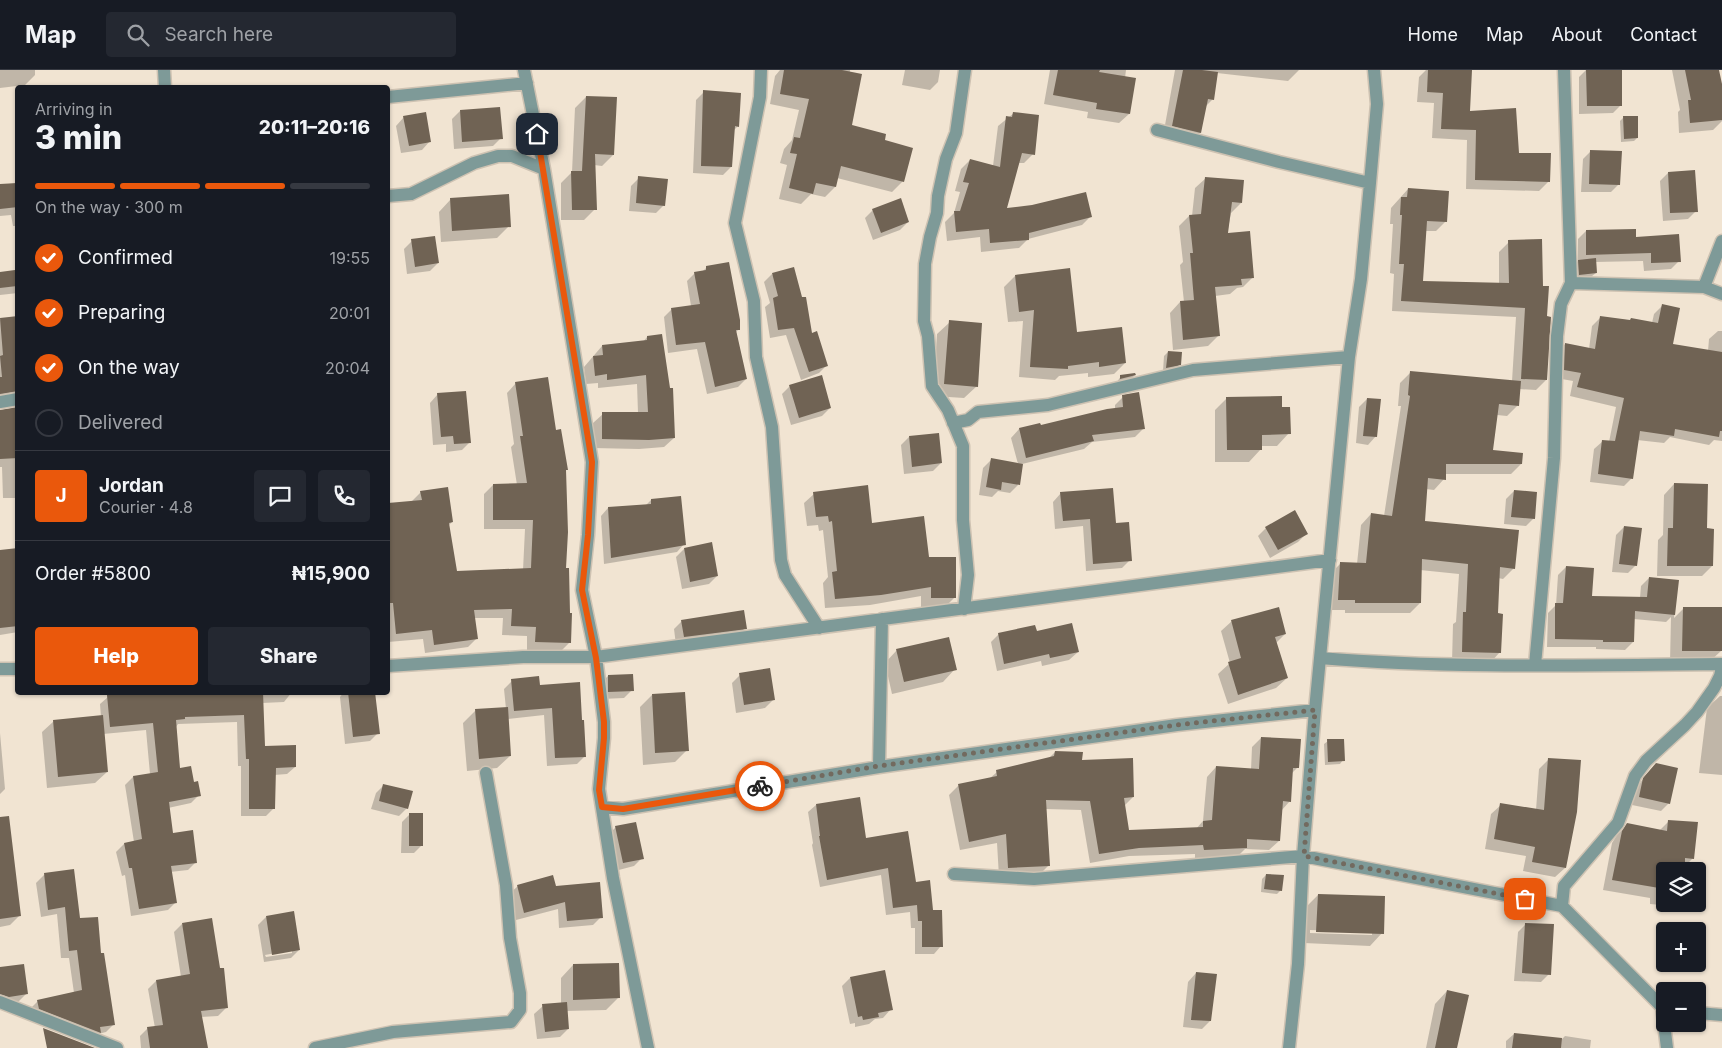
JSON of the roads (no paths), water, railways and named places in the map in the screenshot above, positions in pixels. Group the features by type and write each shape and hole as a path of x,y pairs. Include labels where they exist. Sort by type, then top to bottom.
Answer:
{"street":[{"path":"164,70 164,85"},
{"path":"762,70 760,97 735,223 754,301 756,357 772,427 781,560 785,575 819,628"},
{"path":"964,609 968,576 962,520 963,446 948,410 932,386 928,336 924,320 925,264 930,236 937,213 938,196 946,159 956,133 965,70"},
{"path":"1289,1048 1298,964 1315,710 1349,357 1361,279 1377,104 1374,70"},
{"path":"1535,664 1554,458 1557,336 1561,304 1571,283 1564,70"},
{"path":"390,97 525,76 544,169 592,462 588,535 582,590 596,658 604,722 599,790 613,878 648,1048"},
{"path":"1157,130 1279,162 1370,183"},
{"path":"390,196 411,194 474,163 498,156 512,156 544,169"},
{"path":"1704,288 1722,241"},
{"path":"1571,283 1704,288 1722,294"},
{"path":"953,423 968,420 978,412 1048,405 1193,370 1349,357"},
{"path":"0,402 15,400"},
{"path":"390,666 523,657 596,658 1330,560"},
{"path":"879,766 882,620"},
{"path":"1320,658 1410,663 1722,666 1720,676 1714,688 1685,726 1646,761 1635,776 1618,823 1564,886 1562,906"},
{"path":"0,669 15,669"},
{"path":"602,807 623,809 879,766 1176,725 1315,710"},
{"path":"315,1048 393,1032 511,1022 520,1010 520,993 510,938 506,886 486,773"},
{"path":"954,874 1034,879 1304,856 1562,906 1656,1001"},
{"path":"0,1002 117,1048"},
{"path":"1706,1014 1722,1015"},
{"path":"1665,1032 1667,1048"}]}
